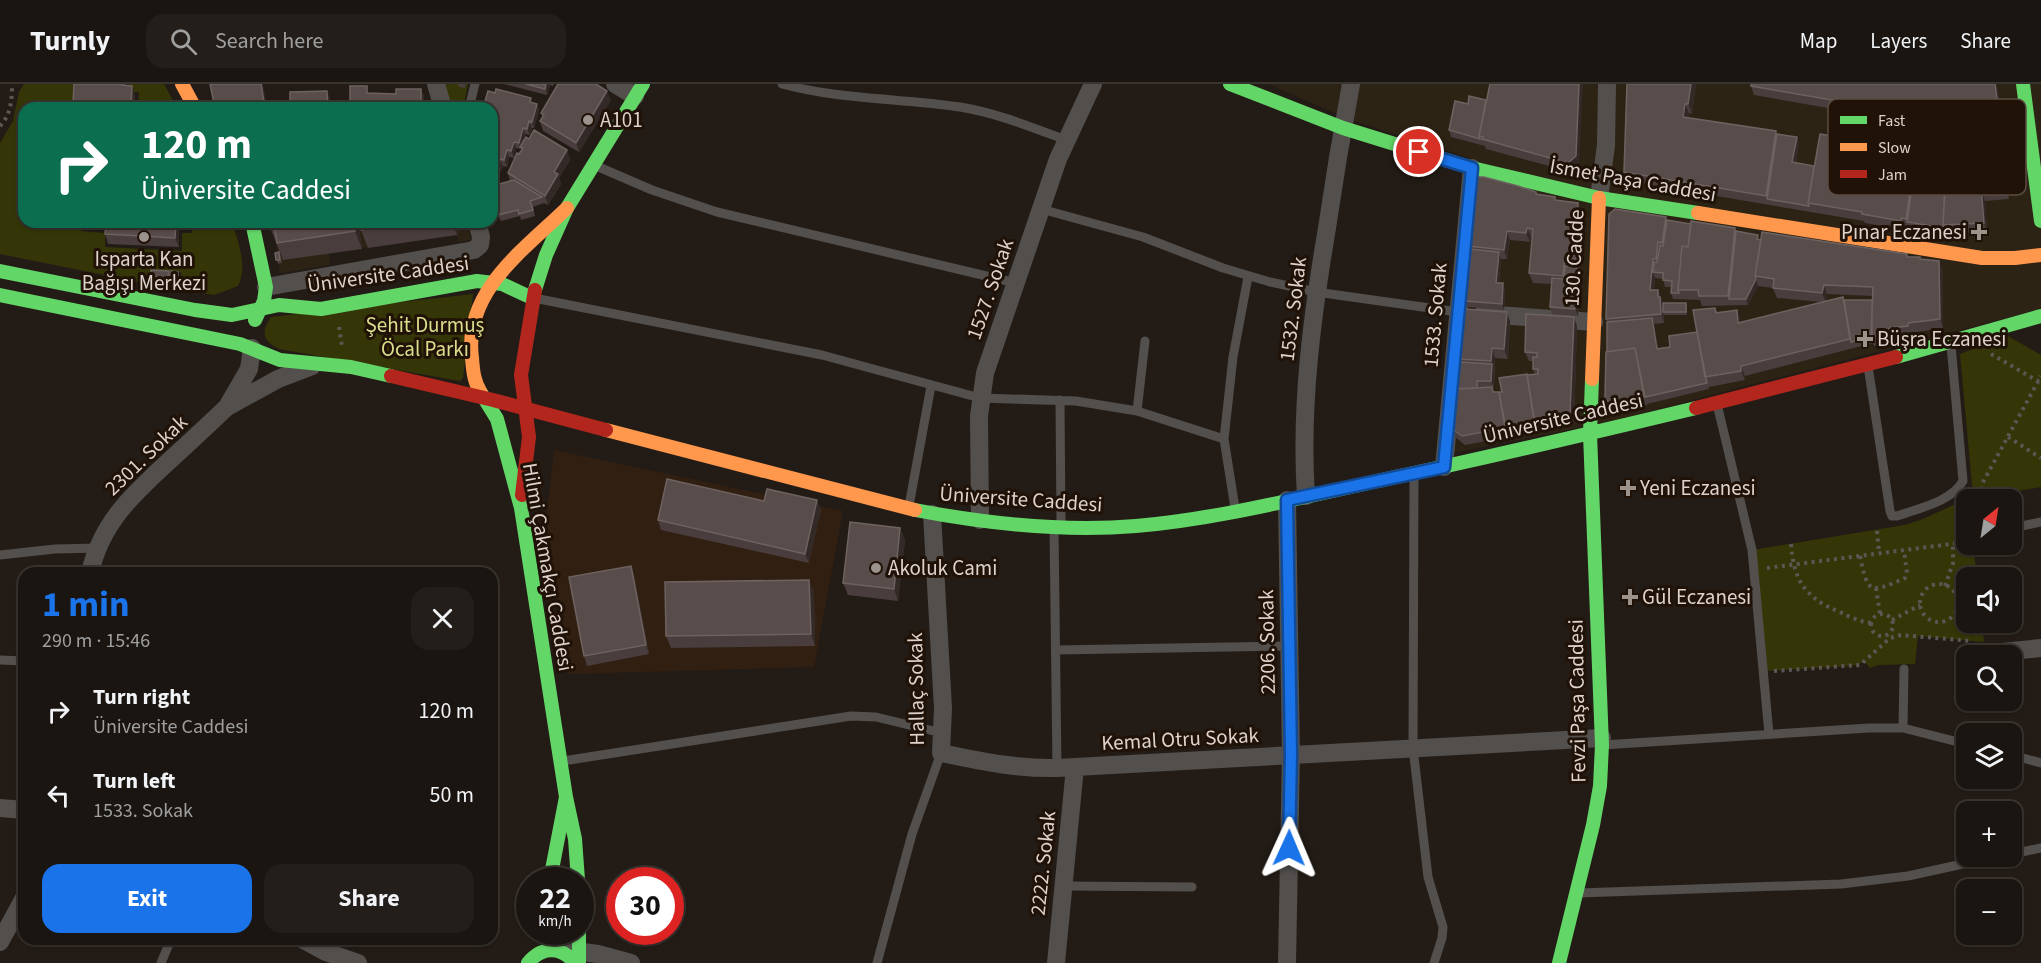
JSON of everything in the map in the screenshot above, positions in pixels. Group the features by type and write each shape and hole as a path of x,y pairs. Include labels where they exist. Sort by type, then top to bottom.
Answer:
{"main road":[{"path":"182,84 192,102"},
{"name":"İsmet Paşa Caddesi","path":"1230,84 1255,89 1343,128 1472,168 1599,198 1982,258 2041,255"},
{"path":"2023,84 2025,99"},
{"name":"Hilmi Çakmakçı Caddesi","path":"520,508 529,437 521,367 532,298 546,255 567,208 639,90"},
{"path":"2026,107 2041,221"},
{"name":"130. Cadde","path":"1590,434 1599,198"},
{"name":"Hilmi Çakmakçı Caddesi","path":"567,208 505,266 492,282 474,320 471,337 475,383 497,419 520,508 560,761 575,839 577,867"},
{"path":"252,348 253,328 269,286 253,228"},
{"name":"Üniversite Caddesi","path":"0,271 216,313 242,314 279,305 321,309 468,282 492,282 512,288 532,298"},
{"path":"269,286 295,306"},
{"name":"Üniversite Caddesi","path":"0,295 204,336 252,348 280,360 351,367 525,407 909,509 980,520 1058,527 1134,526 1236,511 1414,474 1717,404 1950,343 2041,316"},
{"name":"Fevzi Paşa Caddesi","path":"1559,963 1593,825 1600,786 1602,741 1590,434"},
{"name":"Hilmi Çakmakçı Caddesi","path":"553,867 566,797"},
{"path":"528,963 534,945"},
{"path":"528,963 540,952 549,949 558,950"}],"street":[{"path":"436,84 441,102"},
{"path":"615,84 639,90"},
{"name":"1527. Sokak","path":"980,520 980,398 985,373 1066,140 1093,84"},
{"name":"1532. Sokak","path":"1306,496 1304,417 1316,292 1352,84"},
{"name":"130. Cadde","path":"1599,198 1606,145 1607,84"},
{"name":"1533. Sokak","path":"1444,467 1472,168"},
{"path":"269,286 474,250 481,243 479,228"},
{"path":"1458,312 1594,322"},
{"name":"2301. Sokak","path":"227,408 249,369 252,348"},
{"name":"2301. Sokak","path":"92,567 98,548 111,523 126,502 227,408 284,376 303,368 324,364"},
{"name":"2206. Sokak","path":"1287,500 1291,755 1287,963"},
{"name":"Hallaç Sokak","path":"932,514 943,708 941,753"},
{"path":"2022,648 2041,648"},
{"name":"Kemal Otru Sokak","path":"941,753 1004,766 1066,768 1413,748 1602,741"},
{"name":"2222. Sokak","path":"1056,963 1064,886 1066,768"},
{"path":"0,808 18,810"},
{"path":"0,942 18,909"},
{"path":"309,945 324,958 358,963"},
{"path":"558,950 578,959 598,954 631,963"}],"lane":[{"path":"470,102 475,84"},
{"path":"782,84 820,93 981,111 1066,140"},
{"path":"593,165 652,190 717,212 1016,283"},
{"path":"1041,209 1143,237 1248,277 1316,292 1458,312"},
{"path":"1236,511 1224,439 1233,357 1248,277"},
{"path":"532,298 810,353 980,398 1060,400 1137,411 1224,439"},
{"path":"1137,411 1145,340"},
{"path":"1868,364 1890,514 1897,516 1951,494 1962,483 1964,477 1950,343"},
{"path":"909,509 931,386"},
{"path":"1060,400 1056,650 1066,768"},
{"path":"1717,404 1752,550 1769,734"},
{"path":"1414,474 1413,748 1428,877 1443,927 1434,963"},
{"path":"2022,526 2041,522"},
{"path":"0,555 55,549 98,548"},
{"path":"1056,650 1289,646"},
{"path":"0,660 18,661"},
{"path":"1903,728 1904,669"},
{"path":"560,761 851,716 876,717 943,734"},
{"path":"1602,741 1903,728 1956,741"},
{"name":"Hallaç Sokak","path":"877,963 912,834 941,753"},
{"path":"2022,758 2041,763"},
{"path":"2022,852 2041,848"},
{"path":"1576,893 1841,884 1908,876 1956,865"},
{"path":"1064,886 1192,887"},
{"path":"161,963 168,945"}],"path":[{"path":"0,126 8,117 12,84"},
{"path":"1990,353 2040,382"},
{"path":"1982,489 1982,484 2040,382 2041,376"},
{"path":"2008,436 2041,458"},
{"path":"1876,531 1879,553"},
{"path":"1791,544 1796,574 1817,602 1862,622 1872,623"},
{"path":"1945,586 1953,563 1953,544"},
{"path":"1764,568 1956,544"},
{"path":"1860,556 1866,582 1869,586 1876,588 1905,578 1907,573 1904,550"},
{"path":"1956,599 1952,590 1945,586 1935,585 1929,587 1921,596 1920,605 1923,614 1928,619 1940,622 1951,618 1956,607"},
{"path":"1876,588 1880,614"},
{"path":"1892,620 1920,605"},
{"path":"1766,671 1860,665 1891,635 1892,620 1887,615 1880,614 1874,618 1872,623 1872,629 1876,634 1883,636 1891,635 1901,635 1965,645"}],"shaded area":[{"path":"1268,84 2041,84 2041,309 1608,422 1453,453 1476,160 1351,120"},
{"path":"274,228 468,228 471,240 459,242 456,235 329,253 330,265 280,273"},
{"path":"554,450 843,511 814,667 568,674 545,531"}],"green space":[{"path":"24,84 74,84 72,102 18,102 18,228 81,228 81,231 105,233 105,247 182,251 182,233 192,233 193,228 234,228 242,262 238,286 214,295 181,289 181,272 151,270 149,284 0,254 0,143 13,121 19,92"},
{"path":"129,84 164,84 174,102 138,102 139,92 129,92"},
{"path":"444,84 468,84 464,102 449,102"},
{"name":"Şehit Durmuş Öcal Parkı","path":"473,294 463,378 460,381 279,349 265,336 271,317"},
{"path":"2008,336 2041,355 2041,487 2022,490 1972,489 1960,354"},
{"path":"1956,504 1956,555 1974,555 1976,567 1956,567 1956,633 1983,633 1984,642 1918,636 1915,664 1878,665 1870,668 1865,662 1852,666 1766,671 1752,550 1905,525"}],"building":[{"path":"74,84 132,86 131,102 73,102"},
{"path":"210,84 261,84 264,102 214,102"},
{"path":"526,84 546,84 545,89"},
{"path":"558,84 596,84 607,91 576,143 540,121 544,115 541,113"},
{"path":"1490,84 1579,84 1576,156 1568,163 1482,139 1483,137 1479,136"},
{"path":"1627,84 1691,84 1683,117 1776,131 1766,196 1624,172"},
{"path":"1751,84 1995,84 1997,99 1828,99 1751,86"},
{"path":"350,86 367,86 367,93 396,94 396,89 421,89 421,102 350,102"},
{"path":"496,89 531,98 530,102 537,104 532,122 529,121 527,129 523,128 519,143 514,142 511,151 507,150 504,160 500,159 499,165 498,102 485,102 488,91 495,93"},
{"path":"327,91 328,102 290,102 290,92"},
{"path":"1469,96 1486,100 1480,139 1449,130 1455,101 1468,104"},
{"path":"534,130 567,150 554,172 558,174 545,196 508,173 517,153 519,154 523,148 520,147 526,137 529,139"},
{"path":"1777,134 1797,137 1792,162 1814,166 1809,206 1767,199"},
{"path":"1820,134 1828,135 1828,195 1909,195 1906,219 1902,218 1901,221 1808,203"},
{"path":"1474,177 1484,177 1518,186 1536,192 1536,194 1555,197 1555,200 1578,203 1576,264 1564,263 1563,276 1529,273 1533,229 1527,228 1526,233 1507,231 1504,250 1468,246"},
{"path":"514,180 542,197 530,201 533,210 519,214 518,210 498,215 498,184"},
{"path":"1911,195 1944,195 1944,228 1907,222"},
{"path":"1945,195 1982,195 1984,223 1943,225"},
{"path":"1615,209 1666,217 1662,243 1658,242 1656,259 1653,259 1650,290 1658,290 1661,314 1606,319 1609,214"},
{"path":"1667,220 1691,224 1688,247 1682,246 1679,293 1671,293 1672,281 1663,280 1663,273 1653,272 1660,245 1663,246"},
{"path":"1691,221 1735,228 1728,296 1699,296 1698,290 1678,290 1682,246 1688,247"},
{"path":"106,228 176,228 175,238 105,234"},
{"path":"274,228 355,228 355,231 277,243"},
{"path":"1736,231 1758,235 1757,239 1761,240 1756,279 1746,299 1729,299"},
{"path":"1762,232 1939,261 1940,319 1908,323 1908,326 1890,328 1880,335 1871,337 1873,287 1824,285 1822,293 1773,288 1774,279 1755,276"},
{"path":"1469,249 1499,252 1496,283 1503,283 1502,304 1465,301"},
{"path":"279,252 280,260 276,260 275,253"},
{"path":"1565,266 1577,267 1575,309 1550,307 1552,278 1564,279"},
{"path":"151,270 169,271 168,278 151,276"},
{"path":"171,271 178,272 178,278 170,277"},
{"path":"1843,297 1850,339 1741,366 1741,371 1705,377 1693,310 1715,308 1716,313 1737,310 1738,323"},
{"path":"1844,300 1872,300 1872,337 1851,342"},
{"path":"1663,303 1686,303 1686,312 1663,312"},
{"path":"1463,309 1507,312 1504,349 1492,348 1491,361 1459,359"},
{"path":"1526,314 1574,317 1570,414 1534,421 1527,375 1538,374 1538,369 1533,369 1533,357 1537,357 1537,353 1525,352"},
{"path":"1652,318 1657,349 1670,347 1669,336 1697,332 1707,383 1645,397 1635,348 1607,352 1607,322"},
{"path":"1635,348 1644,396 1611,404 1605,398 1606,352"},
{"path":"1460,362 1492,364 1491,381 1477,381 1477,388 1457,389"},
{"path":"1527,374 1535,424 1506,429 1499,392 1502,392 1499,378"},
{"path":"1492,387 1493,392 1499,392 1505,428 1462,436 1452,429 1456,389"},
{"path":"667,479 764,501 767,489 817,500 805,554 658,520"},
{"name":"Akoluk Cami","path":"850,522 900,528 894,589 843,583"},
{"path":"631,566 646,645 584,656 569,577"},
{"path":"809,580 811,634 666,636 665,582"}],"traffic: fast":[{"path":"535,290 546,255 567,208 643,84"},
{"path":"1230,84 1343,128 1472,168 1599,198 1698,213"},
{"path":"2023,84 2025,99"},
{"path":"2026,107 2041,221"},
{"path":"253,228 266,287 264,301 255,320"},
{"path":"0,271 195,310 232,315 279,305 321,309 477,281 502,284 532,298"},
{"path":"0,295 240,344 280,360 351,367 391,376"},
{"path":"1896,357 2041,316"},
{"path":"1559,963 1593,825 1600,786 1602,745 1590,434 1592,379"},
{"path":"481,393 497,419 521,508 566,797"},
{"path":"915,510 1026,526 1109,528 1166,523 1285,502 1696,408"},
{"path":"553,867 566,797 575,839 577,867"},
{"path":"579,945 579,963"},
{"path":"528,963 539,953 552,950 564,953 575,963"}],"traffic: slow":[{"path":"182,84 192,102"},
{"path":"1592,379 1599,198"},
{"path":"481,393 475,381 472,358 472,334 477,312 500,273 567,208"},
{"path":"1698,213 1982,258 2041,255"},
{"path":"606,430 915,510"}],"traffic: jam":[{"path":"522,495 529,437 521,375 535,290"},
{"path":"1696,408 1896,357"},
{"path":"391,376 606,430"}],"place":[{"name":"A101","path":"588,120"},
{"name":"Pınar Eczanesi","path":"1979,232"},
{"name":"Isparta Kan Bağışı Merkezi","path":"144,237"},
{"name":"Büşra Eczanesi","path":"1865,339"},
{"name":"Yeni Eczanesi","path":"1628,488"},
{"name":"Akoluk Cami","path":"876,568"},
{"name":"Gül Eczanesi","path":"1630,597"}],"route":[{"path":"1289,848 1291,755 1287,500 1444,467 1472,168 1419,152"}]}
